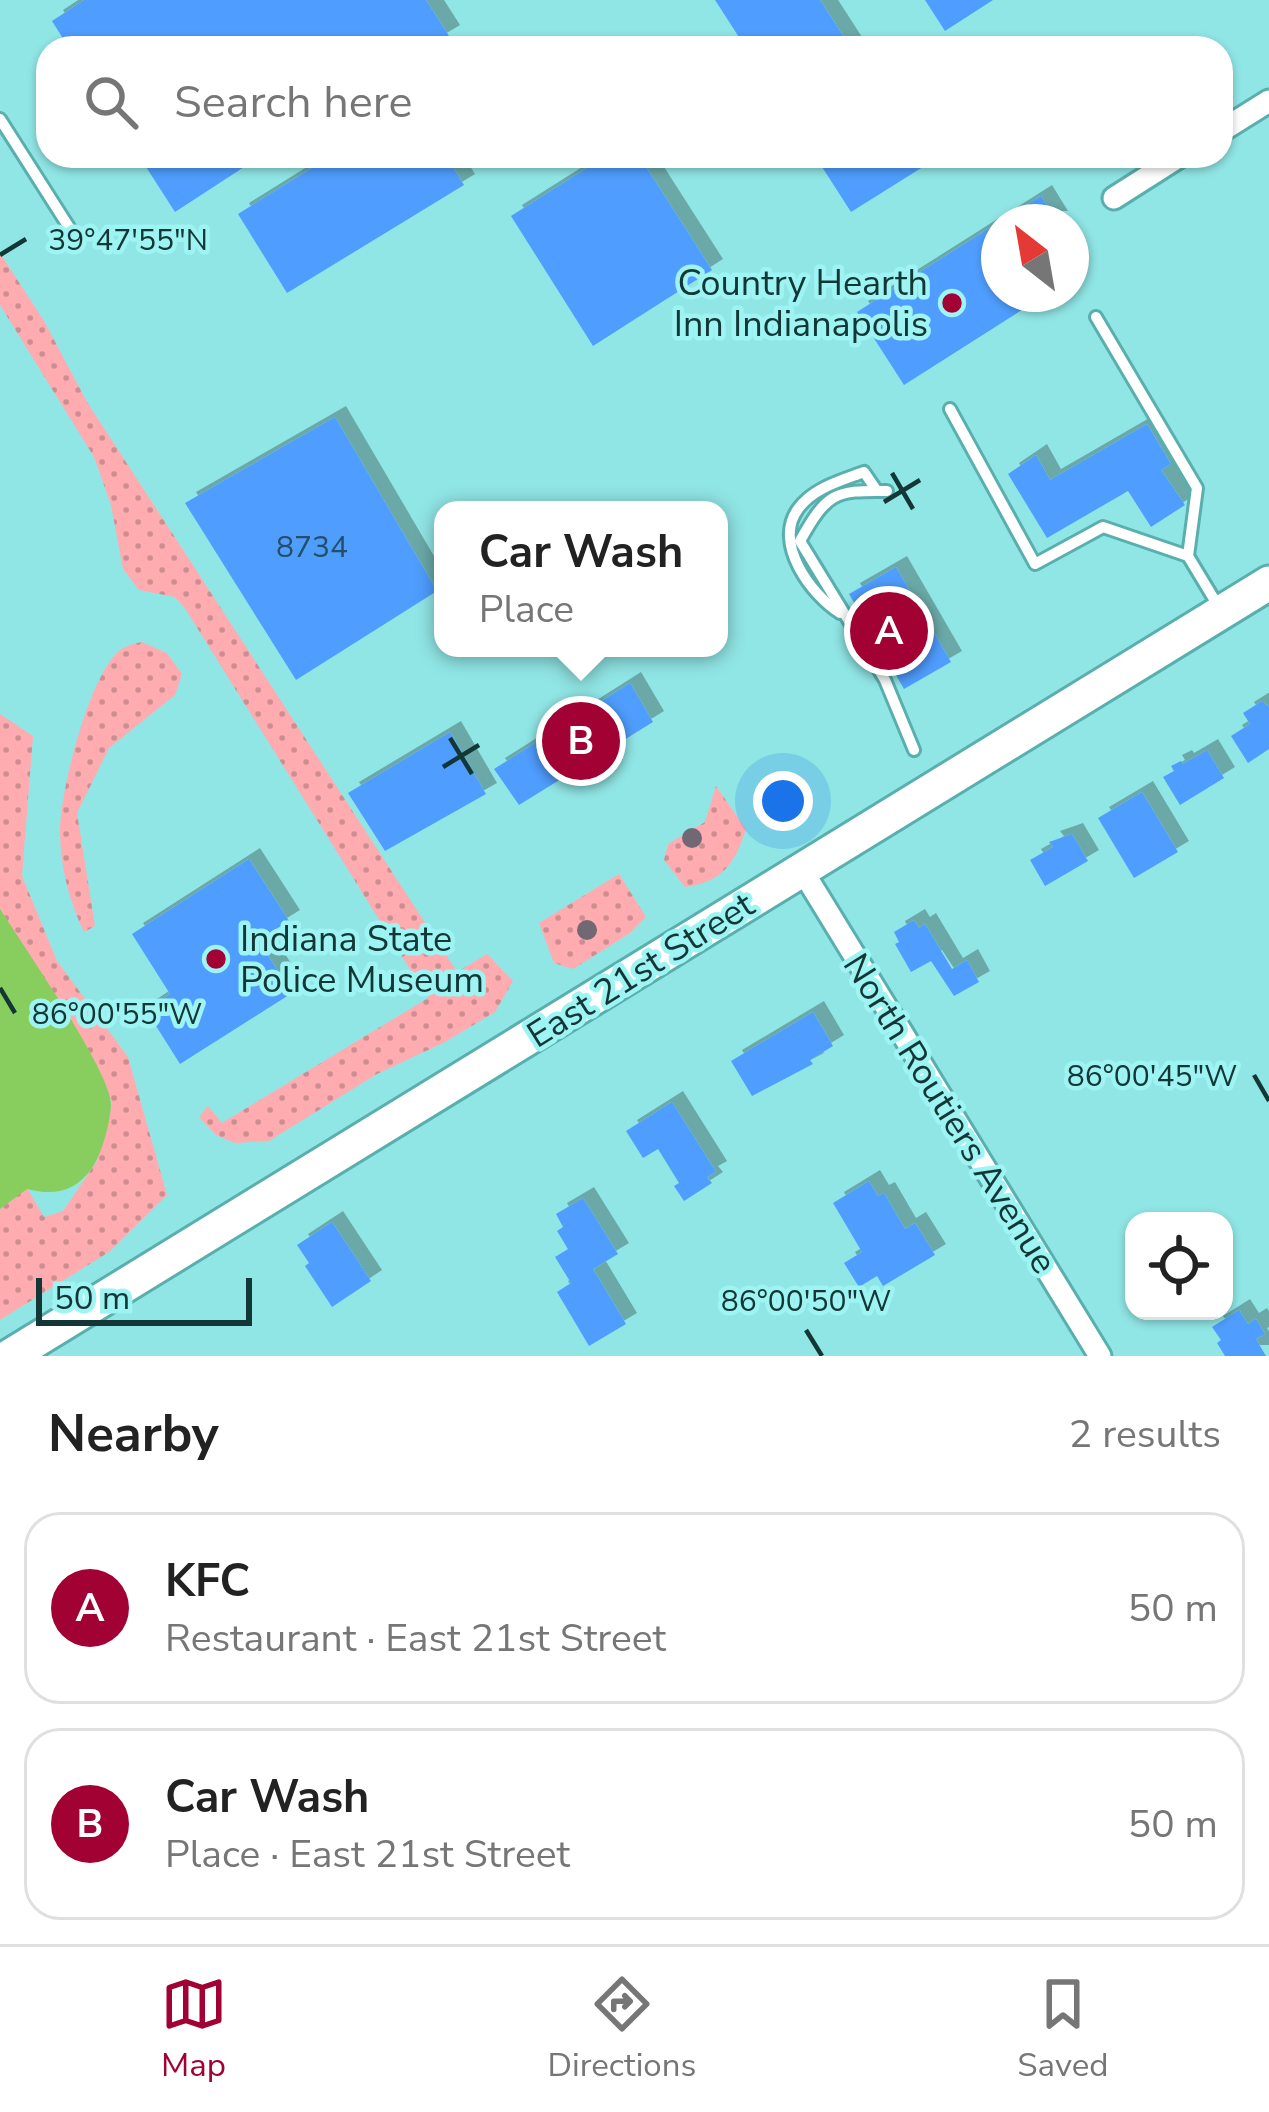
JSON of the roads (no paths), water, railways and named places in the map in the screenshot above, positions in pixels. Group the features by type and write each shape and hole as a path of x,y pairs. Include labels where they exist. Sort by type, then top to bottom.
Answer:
{"main road":[{"name":"East 21st Street","path":"10,1356 1269,583"}],"street":[{"path":"1233,122 1269,100"},
{"path":"1114,198 1161,168"},
{"name":"North Routiers Avenue","path":"802,870 1100,1356"}],"lane":[{"path":"0,119 72,232"},
{"path":"1096,317 1197,488 1188,556 1222,612"},
{"path":"950,409 1035,564 1103,527 1188,556"},
{"path":"843,616 821,601 790,551 794,512 818,490 864,472 882,491 844,490 816,513 800,541 885,680 914,750"}],"place":[{"name":"Country Hearth Inn Indianapolis","path":"952,303"},
{"name":"KFC","path":"889,631"},
{"name":"Car Wash","path":"581,741"},
{"name":"Indiana State Police Museum","path":"216,959"}]}
